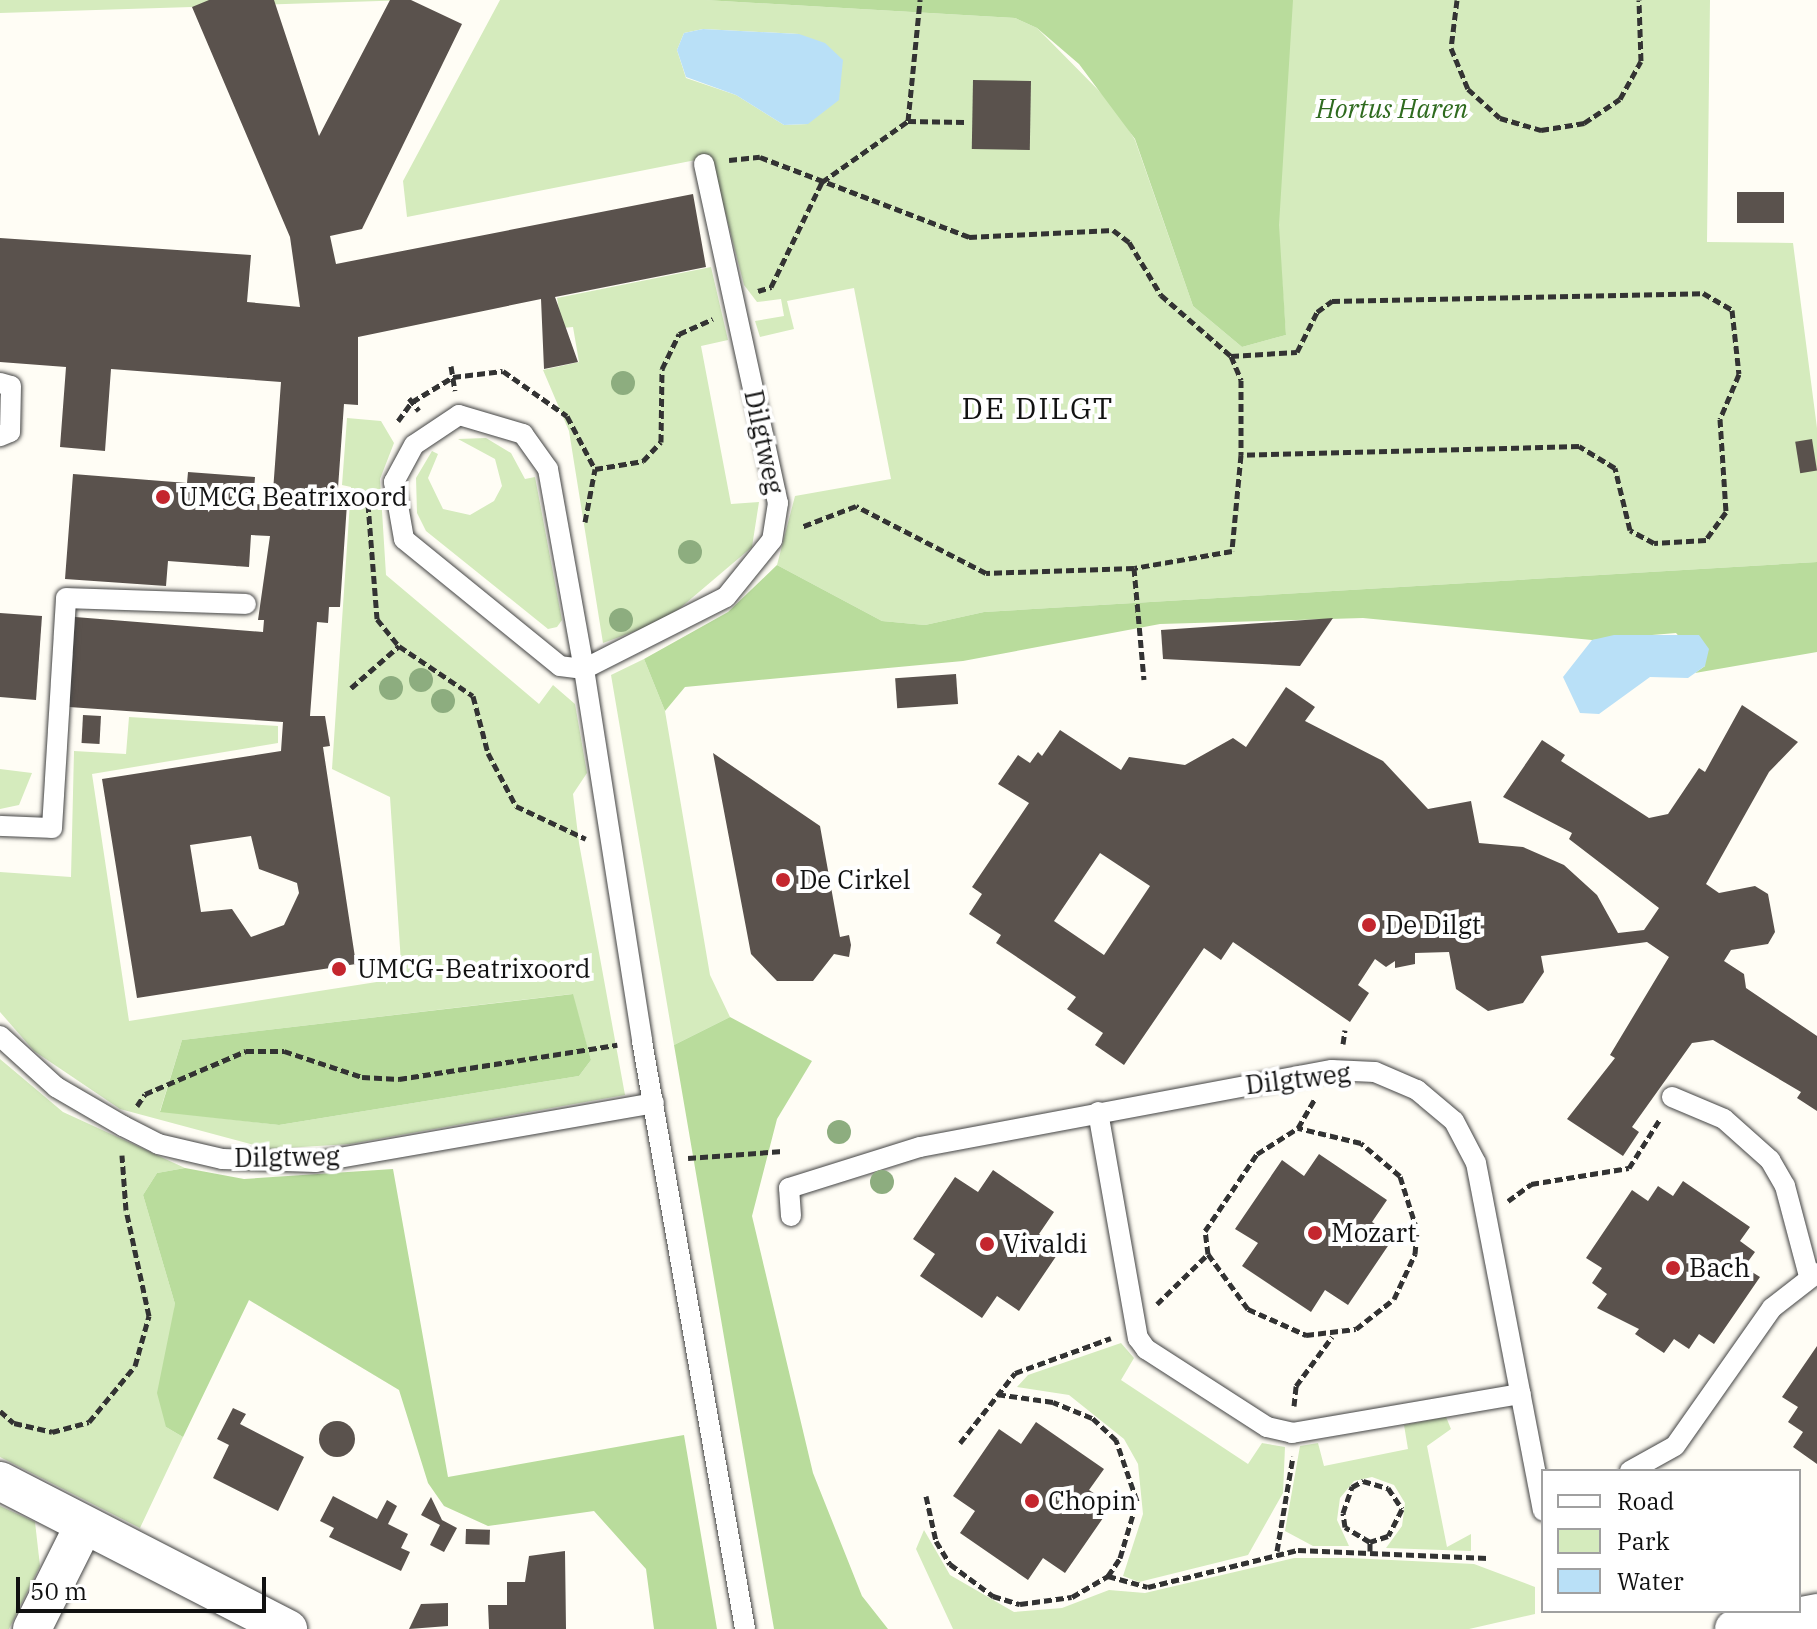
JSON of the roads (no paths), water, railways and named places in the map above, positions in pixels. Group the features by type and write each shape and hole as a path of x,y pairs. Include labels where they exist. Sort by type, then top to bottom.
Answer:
{"street":[{"path":"0,1481 288,1629"},
{"path":"32,1629 84,1525"},
{"path":"1734,1629 1817,1613"}],"lane":[{"name":"Dilgtweg","path":"584,669 726,597 772,540 778,503 704,164"},
{"path":"0,383 11,386 10,432 0,436"},
{"path":"584,669 560,666 404,539 394,482 432,428 459,415 523,434 548,469 584,669 611,849 745,1629"},
{"path":"0,826 52,828 66,598 246,604"},
{"name":"Dilgtweg","path":"0,1036 56,1087 123,1126 158,1144 222,1159 316,1162 654,1103"},
{"name":"Dilgtweg","path":"791,1216 789,1188 830,1172 1098,1112 1332,1070 1375,1072 1417,1090 1454,1121 1476,1163 1541,1488"},
{"path":"1634,1469 1675,1446 1772,1308 1813,1274 1785,1186 1770,1160 1724,1119 1672,1097"},
{"path":"1098,1112 1138,1338 1146,1349 1267,1427 1292,1433 1521,1394"}],"water":[{"path":"703,29 799,34 825,43 843,60 839,100 808,124 784,125 736,95 686,77 677,50 684,33"},
{"path":"1614,635 1699,635 1709,649 1705,666 1688,678 1650,677 1599,714 1580,713 1563,677 1592,640"}],"place":[{"name":"UMCG Beatrixoord","path":"163,497"},
{"name":"De Cirkel","path":"783,880"},
{"name":"De Dilgt","path":"1369,925"},
{"name":"UMCG-Beatrixoord","path":"339,969"},
{"name":"Mozart","path":"1315,1233"},
{"name":"Vivaldi","path":"987,1244"},
{"name":"Bach","path":"1673,1268"},
{"name":"Chopin","path":"1032,1501"}],"district":[{"name":"DE DILGT","path":"1038,408"}],"park label":[{"name":"Hortus Haren","path":"1392,109"}]}
